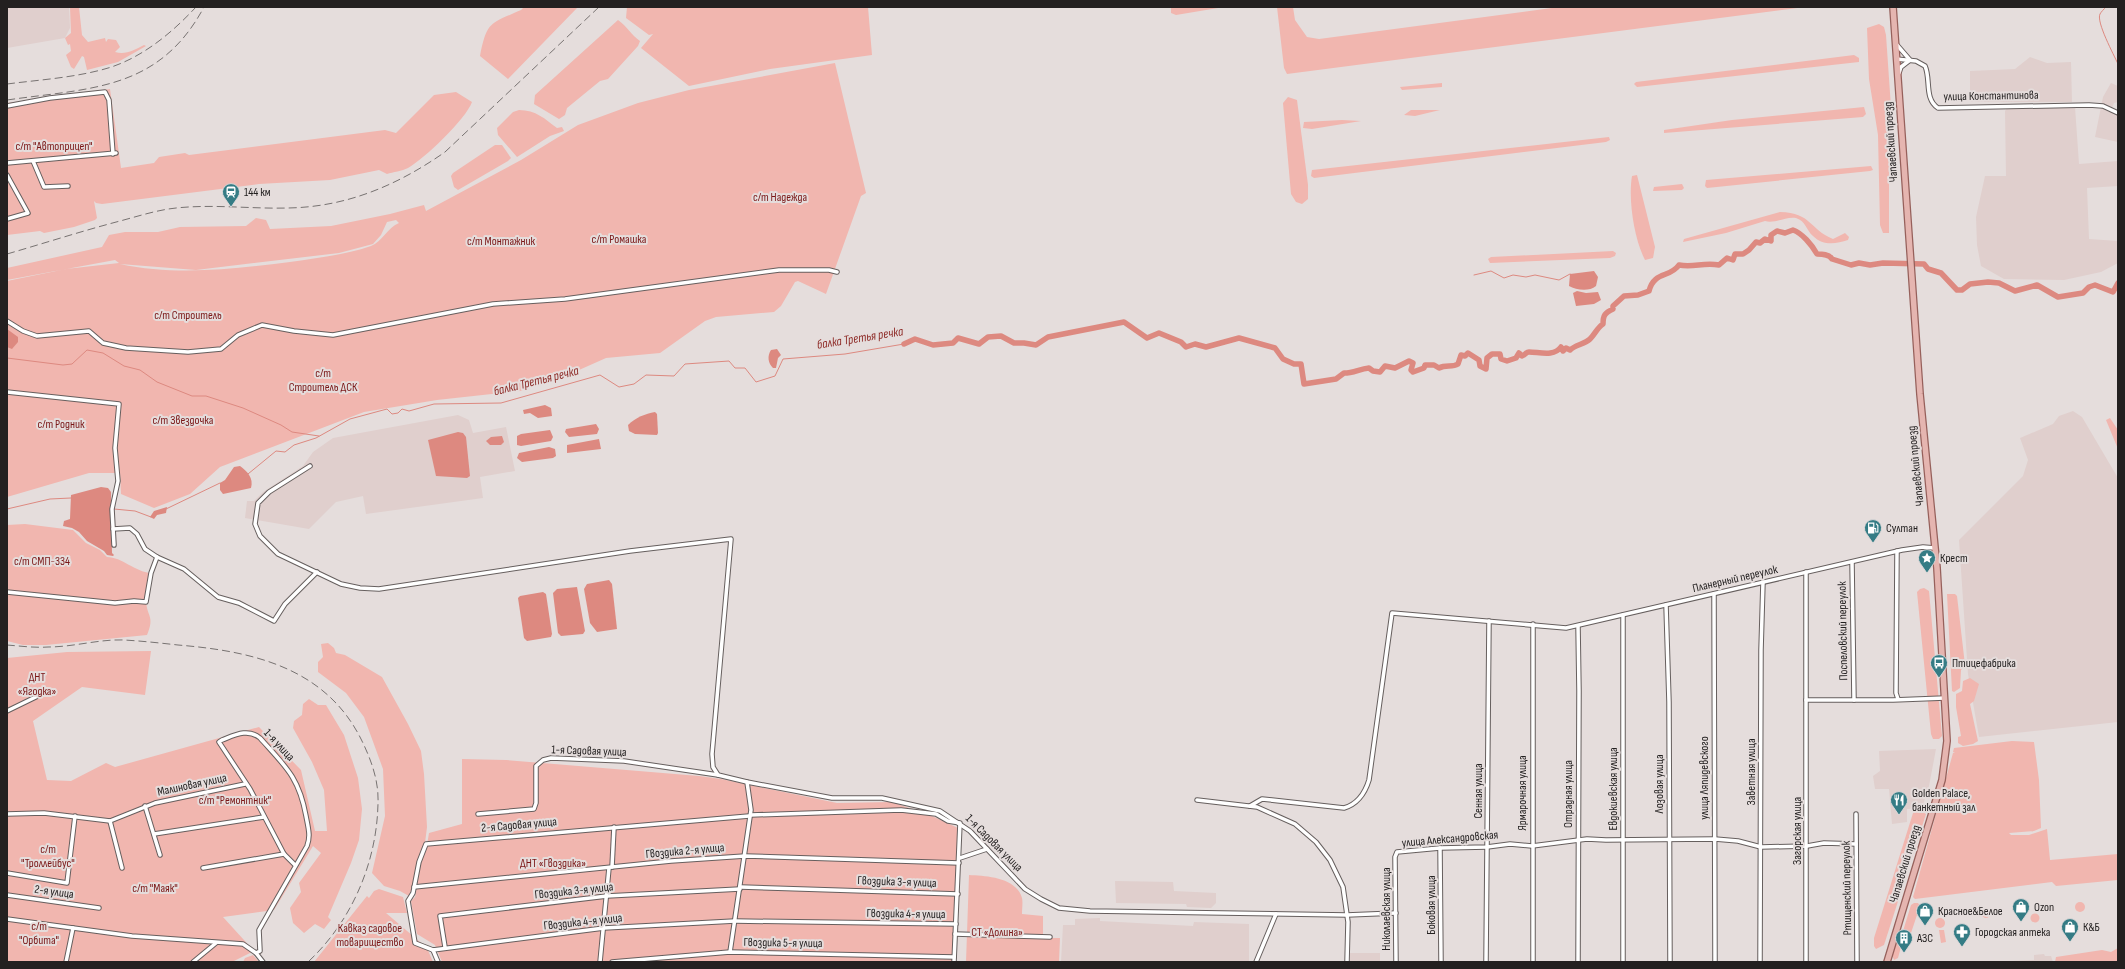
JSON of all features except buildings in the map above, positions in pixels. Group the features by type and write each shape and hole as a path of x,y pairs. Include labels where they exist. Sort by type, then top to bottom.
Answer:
{"main road":[{"name":"Чапаевский проезд","path":"1887,962 1942,780 1946,747 1945,698 1935,548 1920,394 1892,7"}],"street":[{"path":"1895,41 1901,52 1910,60 1901,67 1898,84"},
{"name":"улица Константинова","path":"1896,59 1910,60 1921,63 1925,66 1930,96 1934,105 1938,108 2104,106 2118,113"},
{"path":"7,106 50,98 105,92 109,100 115,153 33,162 7,163"},
{"path":"33,162 44,187 68,186"},
{"path":"7,175 28,213 7,219"},
{"path":"7,321 24,331 37,336 89,331 103,343 126,348 188,352 221,349 238,335 262,325 294,331 333,335 493,304 565,299 779,270 830,270 837,272"},
{"path":"7,392 119,404 115,448 118,481 112,509 114,545"},
{"path":"310,466 261,499 258,503 255,524 260,536 272,550 341,584 360,588 379,589 622,552 731,539 712,754 713,767 718,775"},
{"path":"113,529 130,528 137,534 145,549 157,557 184,570 218,597 238,603 274,621 285,604 317,572"},
{"name":"Планерный переулок","path":"1250,806 1262,799 1344,808 1357,802 1363,794 1369,780 1392,613 1566,628 1897,551 1923,547 1935,548"},
{"path":"1897,551 1896,693 1898,699"},
{"path":"7,592 115,603 134,601 146,602 151,573 157,557"},
{"name":"Поспеловский переулок","path":"1852,562 1854,700"},
{"name":"Загорская улица","path":"1806,572 1806,962"},
{"name":"Заветная улица","path":"1760,962 1761,650 1763,582"},
{"name":"улица Ляпидевского","path":"1714,594 1715,962"},
{"name":"Лозовая улица","path":"1666,605 1669,702 1670,962"},
{"name":"Евдокиевская улица","path":"1622,962 1623,615"},
{"name":"Сенная улица","path":"1486,962 1489,621"},
{"name":"Ярмарочная улица","path":"1533,624 1533,962"},
{"name":"Отрадная улица","path":"1578,626 1578,962"},
{"path":"7,711 48,691"},
{"path":"1806,700 1945,698"},
{"name":"1-я улица","path":"256,953 260,951 261,947 259,930 309,840 303,798 295,779 289,770 253,732 248,732 219,742 250,790 284,854 295,865"},
{"name":"1-я Садовая улица","path":"478,814 534,808 536,803 536,766 543,760 551,758 624,762 718,775 747,782 841,799 870,798 894,800 940,811 960,823 1025,889 1059,908 1090,911 1347,915 1396,914"},
{"path":"730,952 746,856 750,815 747,782"},
{"name":"Малиновая улица","path":"110,821 144,806 245,784"},
{"path":"1197,800 1257,807 1295,824 1316,842 1330,860 1344,887 1347,915 1347,962"},
{"name":"Малиновая улица","path":"144,806 160,855"},
{"name":"2-я Садовая улица","path":"414,886 419,862 426,844 750,815 894,810 936,814 948,821 960,823"},
{"path":"7,814 44,813 110,821 122,868"},
{"name":"Ртищенский переулок","path":"1856,814 1857,962"},
{"name":"2-я улица","path":"7,873 67,883 76,816"},
{"path":"154,834 264,817"},
{"path":"954,962 960,860 960,823"},
{"path":"600,962 611,868 614,827"},
{"name":"улица Александровская","path":"1396,857 1397,852 1440,848 1487,847 1510,844 1532,846 1593,839 1715,839 1738,841 1761,847 1807,846 1824,843 1856,844"},
{"name":"Боковая улица","path":"1440,848 1441,962"},
{"path":"960,860 987,849"},
{"path":"203,868 284,854"},
{"name":"Гвоздика 2-я улица","path":"414,886 746,856 960,860"},
{"name":"Николаевская улица","path":"1396,857 1396,962"},
{"path":"414,886 408,901 414,940 419,946 433,950 438,962"},
{"name":"Гвоздика 3-я улица","path":"445,947 440,916 607,896 740,888 958,894"},
{"name":"2-я улица","path":"7,895 99,908"},
{"path":"1256,962 1276,914"},
{"path":"7,919 132,936 243,944 256,953 263,962"},
{"name":"Гвоздика 4-я улица","path":"433,950 445,947 604,928 735,921 956,924"},
{"path":"66,962 73,928"},
{"path":"955,934 1050,938"},
{"path":"193,962 216,943"},
{"name":"Гвоздика 5-я улица","path":"612,962 730,952 954,957"}],"shaded area":[{"path":"7,7 69,7 70,28 65,38 7,48"},
{"path":"2030,57 2047,63 2071,62 2072,102 1970,102 1970,71 2015,69"},
{"path":"2111,83 2118,86 2118,102 2114,103 2111,110 2118,114 2118,142 2095,137 2103,97"},
{"path":"2008,107 2075,107 2079,164 2118,161 2118,186 2087,188 2089,239 2118,241 2118,263 2101,272 2064,280 2004,279 1981,266 1977,245 1976,217 1985,176 2006,176 2005,111"},
{"path":"1594,271 1598,277 1596,286 1593,288 1582,290 1569,286 1570,274"},
{"path":"1577,291 1586,293 1598,292 1601,300 1594,304 1576,306 1573,293"},
{"path":"7,329 18,337 18,342 12,349 7,347"},
{"path":"777,349 781,355 778,358 776,368 773,368 769,362 769,355 771,350"},
{"path":"545,405 551,408 552,416 538,418 530,413 524,414 523,410"},
{"path":"2073,411 2082,417 2118,478 2118,722 1979,737 1968,674 1959,540 2023,476 2028,460 2020,438 2053,424 2059,416"},
{"path":"655,412 657,414 657,435 635,434 629,431 628,425 634,420"},
{"path":"458,415 469,420 473,433 506,427 515,471 480,477 483,498 366,514 363,496 336,502 309,529 245,518 247,501 254,501 263,492 303,466 313,452 333,438"},
{"path":"596,424 599,429 597,434 569,437 565,432 566,429"},
{"path":"550,430 553,437 551,441 521,446 517,445 517,436 521,434"},
{"path":"458,432 463,433 466,437 470,476 467,478 436,476 428,440"},
{"path":"502,436 504,442 501,445 490,445 486,441 491,437"},
{"path":"599,439 601,449 567,453 567,445"},
{"path":"549,447 555,449 556,456 553,458 522,462 517,458 519,453"},
{"path":"240,466 251,478 251,488 223,494 220,490 220,483 225,480 234,467"},
{"path":"101,487 108,488 111,492 113,556 107,555 104,551 87,541 79,532 72,528 63,526 64,521 70,519 71,495"},
{"path":"167,507 166,513 157,515 154,519 150,517 154,511"},
{"path":"609,580 612,584 617,629 597,632 590,623 584,589 587,584"},
{"path":"577,587 585,631 583,634 561,636 558,633 553,593 557,589"},
{"path":"543,592 546,594 552,634 551,637 527,641 524,638 518,598 520,596"},
{"path":"1936,749 1929,786 1922,808 1907,809 1907,822 1892,824 1889,789 1875,789 1873,776 1880,771 1879,751"},
{"path":"1115,881 1173,882 1174,891 1216,893 1216,903 1211,908 1187,907 1186,904 1116,903"},
{"path":"1100,918 1100,921 1193,926 1194,922 1249,924 1249,962 1061,962 1063,925 1075,925 1075,919"},
{"path":"1350,953 1380,953 1380,962 1350,962"},
{"path":"2044,954 2045,956 2051,956 2053,962 2008,962 2034,960 2034,955"}],"green space":[{"path":"70,7 79,7 82,35 88,42 105,38 106,42 108,39 116,40 120,47 115,52 119,53 133,50 144,45 146,46 118,62 87,70 84,57 82,56 74,69 71,67 66,55 71,51 70,44 68,45 65,38 71,33"},
{"path":"524,7 578,7 508,79 480,56 482,45 488,30 496,21 521,10"},
{"path":"627,7 868,7 872,55 770,69 689,86 641,48 653,34 649,35 626,18"},
{"path":"1171,7 1224,7 1176,15 1171,13"},
{"path":"1277,7 1293,7 1295,20 1307,37 1319,39 1559,7 1805,7 1287,74 1284,68"},
{"path":"618,20 640,41 638,46 608,79 600,81 567,108 565,115 559,119 534,104 535,95"},
{"path":"1879,24 1884,27 1886,35 1894,151 1889,162 1889,233 1883,233 1880,225 1878,135 1869,79 1867,28"},
{"path":"1854,55 1859,58 1859,62 1637,87 1634,84 1636,82"},
{"path":"835,63 866,193 861,196 826,294 798,281 795,282 781,306 774,312 716,317 705,321 660,353 606,358 561,378 520,391 437,400 364,412 220,467 190,494 154,508 121,494 120,473 89,473 7,497 7,281 62,270 7,280 7,268 102,247 109,235 125,232 158,232 180,227 246,226 256,218 266,220 270,229 331,226 390,214 424,205 426,211 521,160 578,125 638,103 689,90","holes":["396,220 399,223 375,244 341,254 248,267 196,270 339,253 373,244 381,235 387,222","115,260 119,263 67,269","120,264 196,270 162,270"]},
{"path":"1442,83 1442,87 1402,90 1400,87"},
{"name":"с/т \"Автоприцеп\"","path":"110,89 121,168 154,163 159,157 185,153 189,155 385,130 396,133 434,95 456,92 472,102 462,118 434,148 408,168 403,170 387,174 379,170 330,180 259,184 102,204 94,201 97,218 95,220 74,227 44,233 40,231 7,235 7,103"},
{"path":"1288,97 1297,100 1308,185 1308,199 1302,204 1296,202 1291,194 1283,103"},
{"path":"1864,107 1866,114 1863,117 1664,133 1664,130 1732,120"},
{"path":"519,110 535,113 557,128 562,127 564,131 550,136 517,157 498,135 497,128 513,112"},
{"path":"1411,110 1440,110 1415,116 1404,115"},
{"path":"1342,120 1361,121 1312,129 1303,128 1304,122"},
{"path":"1609,137 1610,140 1606,142 1314,178 1311,176 1312,170"},
{"path":"495,145 502,145 511,158 458,190 454,187 451,176 453,173"},
{"path":"1871,166 1873,170 1870,171 1707,188 1705,186 1706,180"},
{"path":"1637,175 1655,247 1653,258 1645,260 1635,230 1631,207 1632,176"},
{"path":"1682,184 1684,188 1682,190 1653,191 1654,187"},
{"path":"1780,212 1790,213 1805,218 1819,231 1833,239 1845,233 1849,237 1848,240 1825,243 1811,234 1802,221 1796,218 1788,218 1773,222 1765,221 1726,233 1683,242 1684,239"},
{"path":"1613,251 1616,253 1615,256 1610,258 1490,263 1488,259 1491,257"},
{"path":"2110,418 2118,430 2118,449 2106,420"},
{"name":"с/т СМП-334","path":"25,524 73,530 86,543 100,550 107,557 118,559 139,570 151,573 146,598 150,620 147,635 46,645 23,645 7,641 7,525"},
{"path":"1924,588 1929,591 1942,736 1939,739 1933,739 1931,734 1917,592"},
{"path":"1947,594 1955,594 1957,596 1965,665 1961,670 1960,688 1954,692 1952,691"},
{"name":"ДНТ «Гвоздика»","path":"328,643 334,648 336,653 345,655 382,677 408,724 421,751 427,827 425,843 427,845 429,833 462,824 462,759 506,760 699,776 721,779 837,803 892,802 932,816 958,828 953,962 442,962 435,945 417,934 411,901 415,897 418,882 417,885 413,886 409,896 400,891 384,886 372,873 385,816 383,769 364,717 346,693 318,672 318,662 323,657 321,644"},
{"path":"151,651 145,695 82,687 33,721 47,780 71,781 106,763 115,767 259,727 301,770 315,831 327,831 324,790 312,762 293,728 294,721 302,715 303,704 309,699 318,705 326,705 344,735 358,778 362,809 359,840 328,917 331,920 324,929 315,924 304,933 293,923 290,908 301,892 299,883 321,853 313,846 274,910 223,917 254,951 232,962 7,962 7,658 67,652"},
{"path":"1970,678 1979,684 1974,701 1970,704 1978,741 1973,744 1963,746 1958,743 1958,737 1961,736 1956,707 1956,694 1962,691 1963,681"},
{"path":"2012,741 2034,742 2039,780 2041,828 2034,831 2009,833 2011,835 2029,835 2047,829 2050,860 2118,854 2118,880 2056,886 2052,882 1915,899 1913,897 1953,753 1955,752 1953,752 1954,748"},
{"path":"1921,811 1926,814 1884,945 1876,949 1874,946 1874,938 1913,813"},
{"name":"СТ «Долина»","path":"969,875 992,877 1014,886 1019,891 1022,898 1022,914 1043,916 1043,938 1060,938 1059,962 966,962"},
{"name":"Кавказ садовое товарищество","path":"379,889 403,897 407,913 386,913 427,948 433,962 314,962 367,896 369,898 374,891"},
{"path":"2080,902 2085,907 2080,912 2075,907"},
{"path":"1918,903 1920,906 1910,936 1907,936 1903,931 1911,905"},
{"path":"1986,908 1991,913 1986,918 1981,913"},
{"path":"2035,913 2040,918 2035,923 2030,918"},
{"path":"1938,918 1942,918 1945,923 1942,928 1938,928 1935,925 1935,921"},
{"path":"1939,930 1944,930 1946,942 1941,943"},
{"path":"1899,940 1902,943 1898,958 1894,960 1892,955 1896,941"},
{"path":"2118,948 2118,962 2055,962 2056,957 2102,950 2111,952"},
{"path":"253,955 259,962 243,962 245,958"}],"waterway":[{"path":"2106,7 2100,14 2099,18 2106,39 2118,64"},
{"name":"балка Третья речка","path":"904,344 915,339 933,345 953,343 958,338 979,344 988,337 1001,336 1014,343 1036,345 1048,337 1124,322 1147,338 1159,333 1181,342 1186,347 1195,344 1206,347 1239,338 1275,348 1283,359 1294,364 1301,364 1304,384 1336,379 1344,373 1369,368 1373,371 1380,372 1385,366 1395,368 1409,361 1413,363 1411,370 1413,372 1424,368 1425,365 1434,365 1439,368 1444,366 1453,366 1458,364 1461,355 1465,356 1468,353 1479,360 1480,366 1486,369 1487,358 1492,354 1500,354 1501,359 1507,361 1516,358 1519,353 1522,356 1527,352 1550,353 1561,347 1563,351 1566,348 1570,350 1590,339 1603,324 1603,318 1605,315 1613,309 1613,306 1624,296 1638,295 1649,291 1651,285 1658,277 1671,272 1679,265 1719,265 1727,258 1733,260 1735,254 1743,254 1756,242 1760,243 1765,239 1771,241 1771,235 1777,231 1785,233 1793,230 1800,234 1817,254 1827,255 1832,259 1851,265 1859,263 1870,265 1883,263 1924,264 1928,269 1941,273 1957,290 1962,290 1970,284 1988,282 1999,283 2015,291 2037,285 2058,297 2083,293 2089,287 2095,285 2113,292 2118,283"},
{"path":"1474,275 1491,271 1504,278 1513,275 1526,277 1535,275 1559,280 1570,274"},
{"name":"балка Третья речка","path":"248,474 276,451 285,452 294,445 316,438 350,419 387,409 392,414 398,413 402,409 409,411 434,404 501,403 600,375 619,387 634,384 646,375 674,376 685,364 729,361 735,368 745,368 756,382 775,376 783,359 845,354 904,344"},
{"path":"7,358 63,365 72,364 87,350 103,353 124,366 140,370 157,382 192,396 206,396 243,408 281,425 292,432 319,436"},
{"name":"балка Третья речка","path":"166,509 220,483"},
{"name":"балка Третья речка","path":"7,509 50,499 71,498"},
{"name":"балка Третья речка","path":"114,509 135,511 151,517"}],"railway":[{"path":"7,84 78,75 115,66 153,46 196,7"},
{"path":"7,100 94,87 120,80 144,70 166,55 186,35 204,7"},
{"path":"7,254 148,213 169,209 204,206 274,208 310,207 351,199 371,192 409,175 445,152 599,7"},
{"path":"7,645 58,647 124,640 232,652 258,658 283,667 307,679 327,695 346,715 361,739 376,778 378,795 377,825 367,868 349,909 324,946 308,962"}],"place":[{"name":"144 км","path":"231,207"},
{"name":"Султан","path":"1873,543"},
{"name":"Крест","path":"1927,573"},
{"name":"Птицефабрика","path":"1939,678"},
{"name":"Golden Palace, банкетный зал","path":"1899,815"},
{"name":"Ozon","path":"2021,922"},
{"name":"Красное&Белое","path":"1925,926"},
{"name":"К&Б","path":"2070,942"},
{"name":"Городская аптека","path":"1962,947"},
{"name":"АЗС","path":"1904,953"}],"park label":[{"name":"с/т Надежда","path":"780,197"},
{"name":"с/т Ромашка","path":"619,239"},
{"name":"с/т Монтажник","path":"501,241"},
{"name":"с/т Строитель","path":"188,315"},
{"name":"с/т Строитель ДСК","path":"323,380"},
{"name":"с/т Звездочка","path":"183,420"},
{"name":"с/т Родник","path":"61,424"},
{"name":"ДНТ «Ягодка»","path":"37,684"},
{"name":"с/т \"Ремонтник\"","path":"235,800"},
{"name":"с/т \"Троллейбус\"","path":"48,856"},
{"name":"с/т \"Маяк\"","path":"155,888"},
{"name":"с/т \"Орбита\"","path":"39,933"}]}
